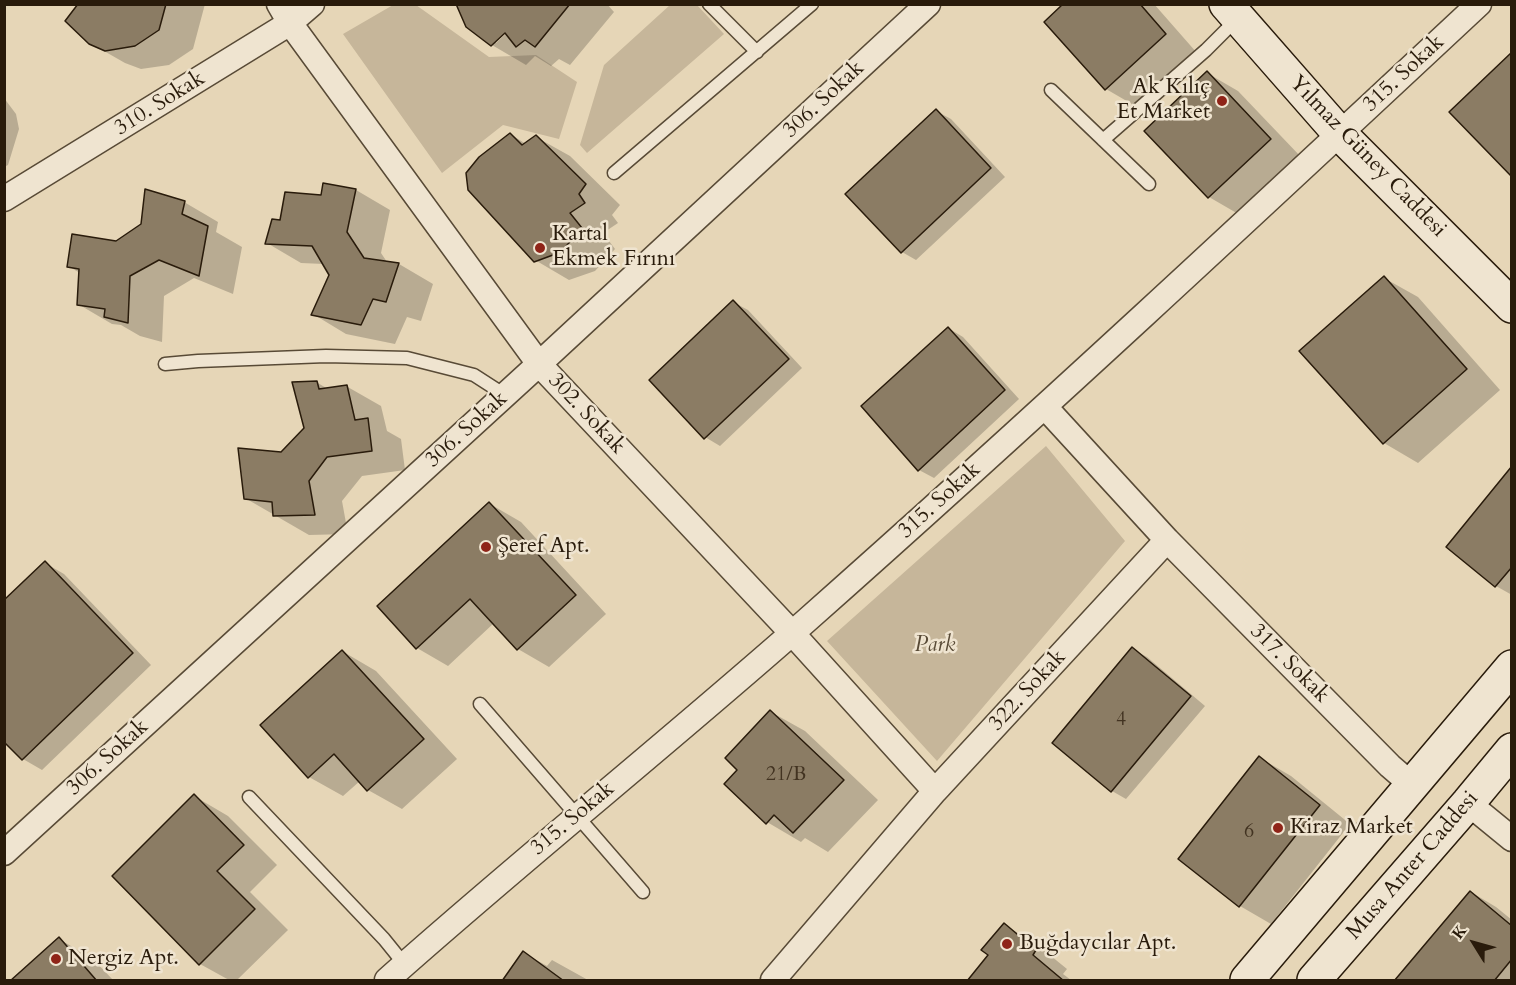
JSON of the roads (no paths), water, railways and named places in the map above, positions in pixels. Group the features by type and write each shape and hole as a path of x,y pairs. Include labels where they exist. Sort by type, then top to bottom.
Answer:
{"main road":[{"name":"Yılmaz Güney Caddesi","path":"1232,11 1340,134 1512,306"},
{"path":"1247,981 1512,667"},
{"name":"Musa Anter Caddesi","path":"1314,981 1512,750"}],"street":[{"name":"310. Sokak","path":"4,199 285,14 312,4"},
{"name":"306. Sokak","path":"6,850 539,364 927,4"},
{"name":"315. Sokak","path":"396,973 792,633 1045,407 1479,4"},
{"name":"302. Sokak","path":"285,14 539,364 792,633 935,791"},
{"path":"1045,407 1167,540"},
{"name":"317. Sokak","path":"1167,540 1390,766 1412,785"},
{"name":"322. Sokak","path":"773,981 935,791 1167,540"},
{"path":"1468,804 1512,839"}],"lane":[{"path":"709,4 757,52"},
{"path":"614,173 812,4"},
{"path":"1103,140 1206,50 1232,11"},
{"path":"1051,90 1149,184"},
{"path":"165,364 326,356 407,358 474,375 505,395"},
{"path":"480,704 643,892"},
{"path":"249,797 384,939 396,973"}],"place":[{"name":"Ak Kılıç Et Market","path":"1222,101"},
{"name":"Kartal Ekmek Fırını","path":"540,248"},
{"name":"Şeref Apt.","path":"486,547"},
{"name":"Kiraz Market","path":"1278,828"},
{"name":"Buğdaycılar Apt.","path":"1007,944"},
{"name":"Nergiz Apt.","path":"56,959"}],"park label":[{"name":"Park","path":"935,646"}]}
